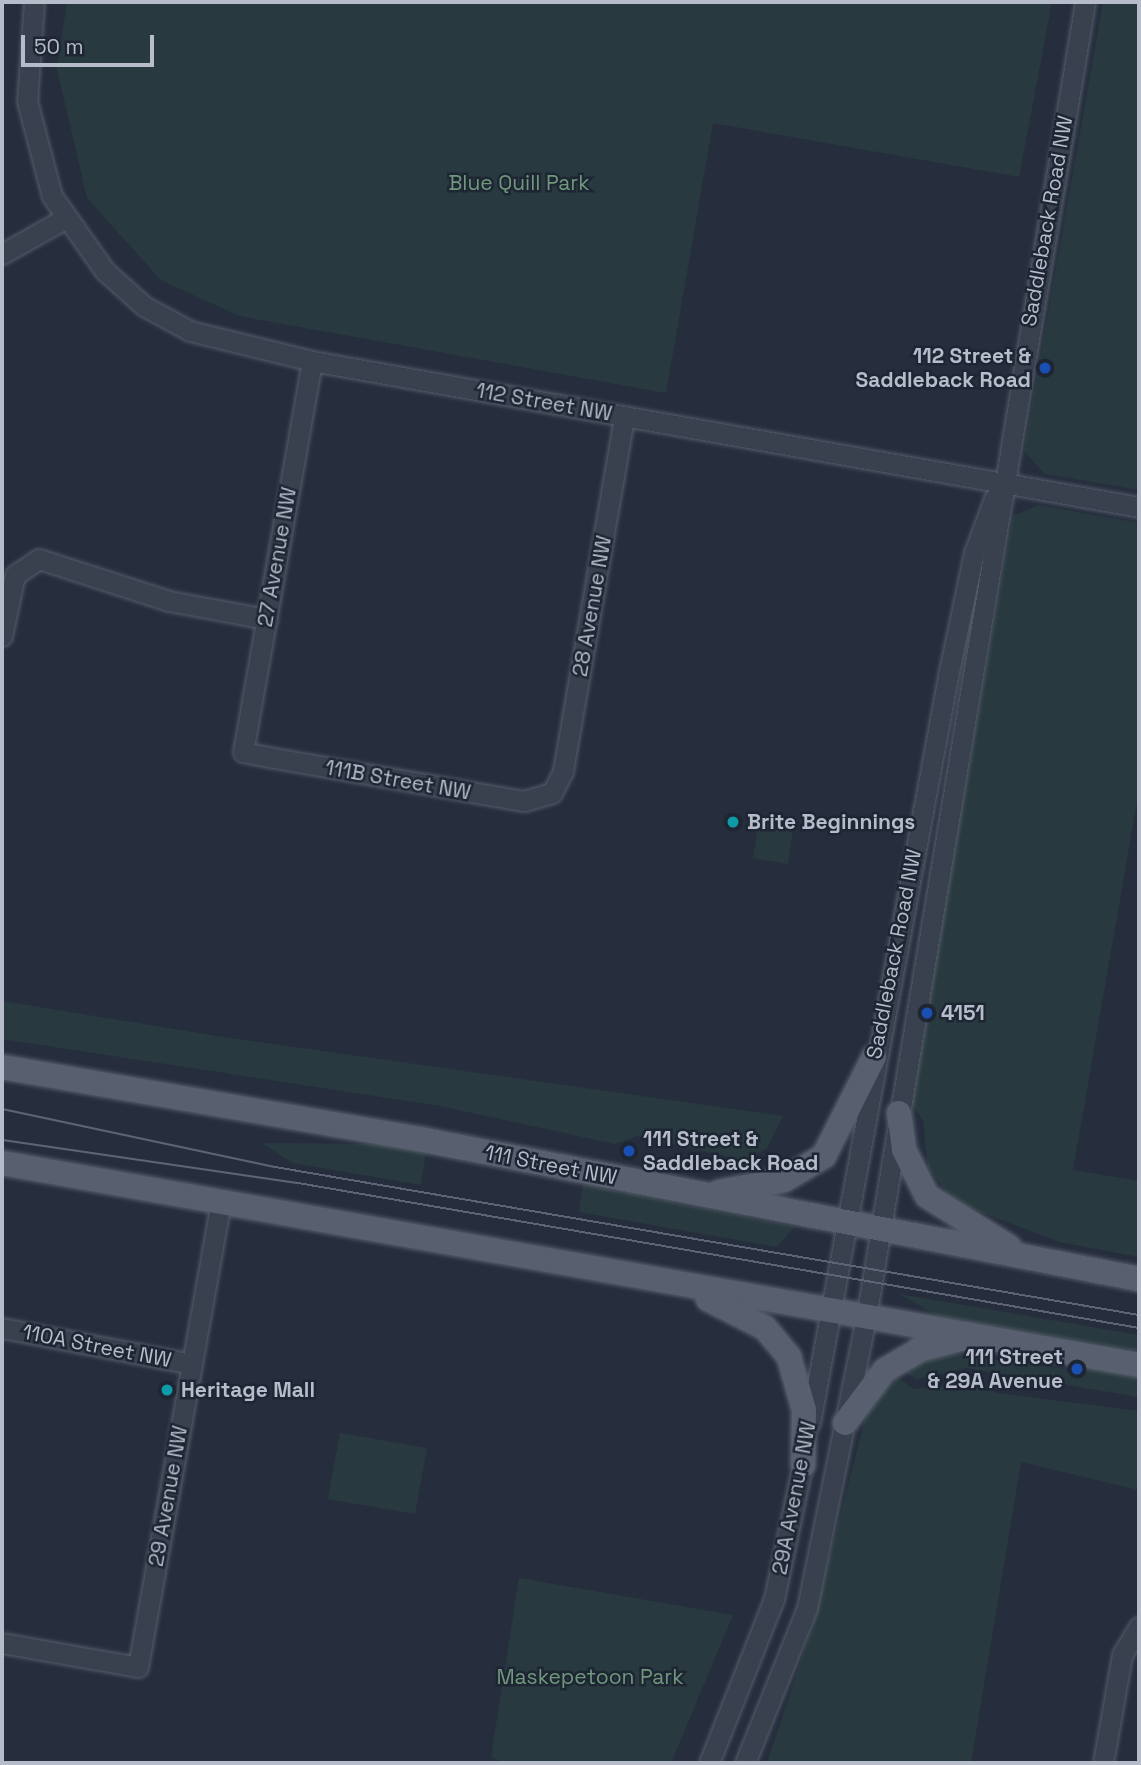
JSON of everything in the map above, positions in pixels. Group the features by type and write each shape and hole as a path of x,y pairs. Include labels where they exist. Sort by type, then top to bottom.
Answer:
{"main road":[{"path":"704,1195 784,1180 824,1156 874,1057"},
{"name":"111 Street NW","path":"2,1067 704,1195 1139,1279"},
{"path":"899,1113 916,1180 938,1208 1027,1258"},
{"path":"2,1163 1139,1365"},
{"path":"672,1283 746,1316 783,1347 802,1397 803,1465"},
{"path":"845,1423 865,1389 893,1364 921,1349 974,1336"}],"street":[{"name":"112 Street NW","path":"34,2 26,77 30,126 64,219 105,271 165,318 235,346 312,361 1139,507"},
{"name":"Saddleback Road NW","path":"881,1230 995,563 1001,482 1084,2"},
{"path":"2,254 64,219"},
{"name":"27 Avenue NW","path":"243,752 312,361"},
{"name":"28 Avenue NW","path":"552,793 563,771 624,417"},
{"name":"Saddleback Road NW","path":"844,1223 874,1057 974,553 1001,482"},
{"path":"2,636 10,586 30,561 51,559 148,596 267,619"},
{"name":"111B Street NW","path":"243,752 524,801 552,793"},
{"name":"29 Avenue NW","path":"2,1643 138,1667 221,1201"},
{"name":"29A Avenue NW","path":"709,1763 774,1599 803,1465 844,1223"},
{"name":"29A Avenue NW","path":"745,1763 807,1608 866,1318 881,1230"},
{"name":"110A Street NW","path":"2,1328 192,1364"},
{"path":"1103,1763 1122,1655 1136,1629"}],"green space":[{"name":"Blue Quill Park","path":"67,2 1052,2 1019,177 713,123 666,393 239,316 161,280 87,198 57,69"},
{"path":"1103,2 1139,2 1139,490 1045,474 1024,451"},
{"path":"1038,505 1139,523 1139,790 1073,1170 1139,1181 1139,1257 1060,1242 954,1202 928,1168 923,1120 910,1102 1013,516"},
{"path":"760,817 794,823 788,864 753,858"},
{"path":"2,1001 217,1036 783,1116 767,1148 746,1161 637,1136 615,1144 440,1106 2,1039"},
{"path":"262,1143 377,1144 426,1153 421,1185 293,1163"},
{"path":"583,1184 794,1227 777,1247 579,1212"},
{"path":"899,1294 1139,1335 1139,1351 938,1316"},
{"path":"955,1354 1064,1369 1074,1377 1077,1364 1139,1376 1139,1397 966,1368 917,1379 906,1373 923,1360"},
{"path":"894,1375 914,1389 981,1384 996,1393 1139,1411 1139,1490 1021,1462 971,1763 767,1763 811,1630 870,1399"},
{"path":"340,1433 427,1448 415,1514 328,1499"},
{"name":"Maskepetoon Park","path":"519,1578 733,1615 671,1763 505,1763 491,1757"}],"tram line":[{"path":"2,1109 275,1167 1139,1315"},
{"path":"2,1140 298,1183 1139,1328"}],"place":[{"name":"112 Street & Saddleback Road","path":"1045,368"},
{"name":"Brite Beginnings","path":"733,822"},
{"name":"4151","path":"927,1013"},
{"name":"111 Street & Saddleback Road","path":"629,1151"},
{"name":"111 Street & 29A Avenue","path":"1077,1369"},
{"name":"Heritage Mall","path":"167,1390"}]}
